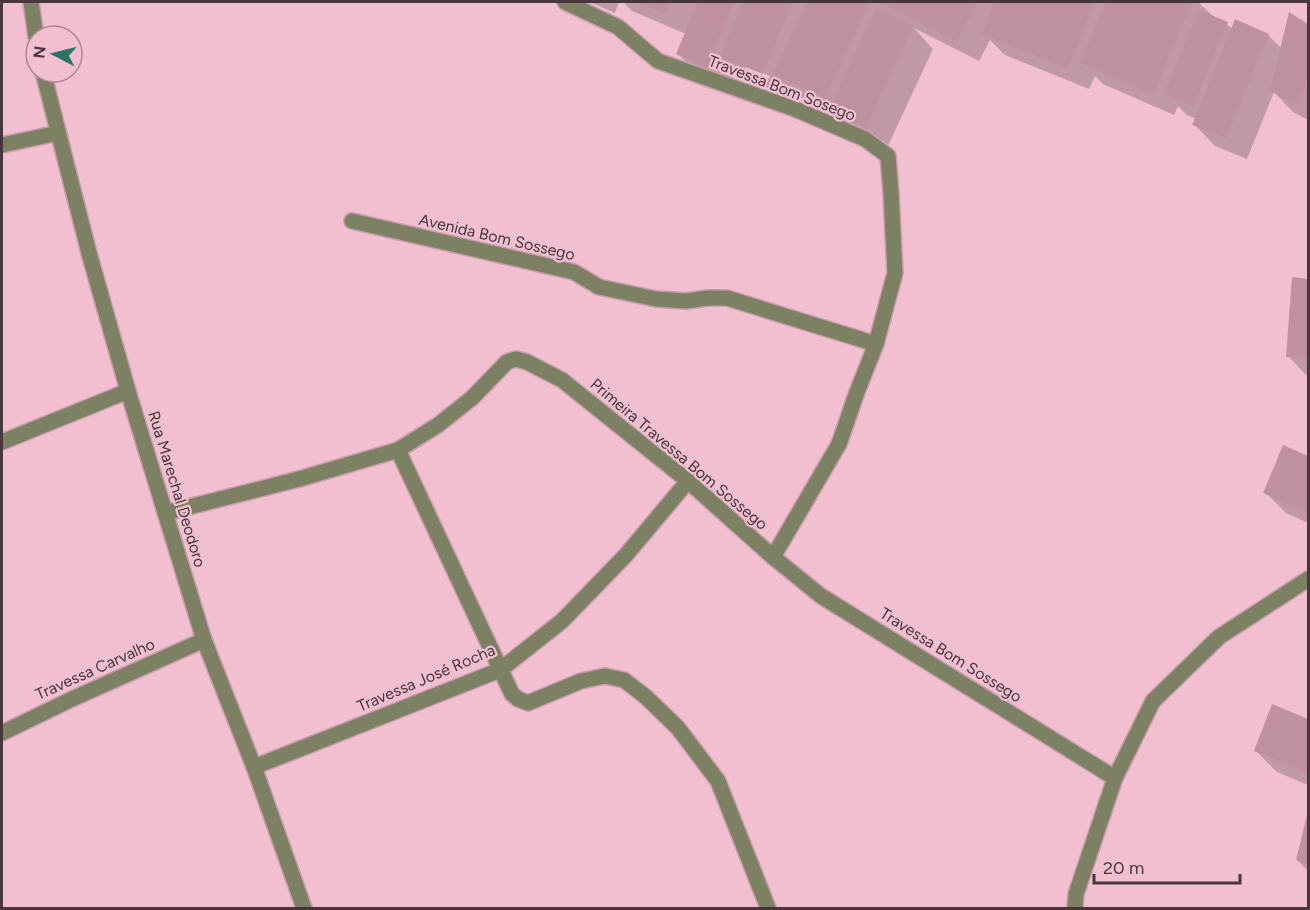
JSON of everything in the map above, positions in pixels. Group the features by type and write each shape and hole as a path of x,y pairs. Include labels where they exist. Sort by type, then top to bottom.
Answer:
{"street":[{"path":"31,2 34,24"},
{"name":"Travessa Bom Sosego","path":"565,2 618,27 658,61 795,109 865,138 888,156 895,273 876,344"},
{"name":"Rua Marechal Deodoro","path":"46,84 89,253 204,640 254,767 304,909"},
{"path":"2,145 58,133"},
{"name":"Avenida Bom Sossego","path":"352,221 574,272 599,287 632,295 686,300 727,298 876,344"},
{"path":"773,557 839,444 876,344"},
{"name":"Primeira Travessa Bom Sossego","path":"398,450 438,425 472,398 507,362 516,359 527,362 562,380 688,482 773,557"},
{"path":"2,442 128,390"},
{"path":"165,513 299,479 398,450 512,694 528,703 581,681 605,676 624,680 646,697 678,728 718,782 768,909"},
{"name":"Travessa José Rocha","path":"254,767 500,670 562,621 626,555 688,482"},
{"name":"Travessa Bom Sossego","path":"773,557 821,596 1115,778"},
{"path":"1075,909 1077,894 1115,778 1154,701 1219,637 1308,579"},
{"name":"Travessa Carvalho","path":"2,733 204,640"}],"building":[{"path":"636,2 671,2 665,14"},
{"path":"698,2 734,2 707,68 676,54"},
{"path":"743,2 792,2 763,74 720,57"},
{"path":"807,2 870,2 825,98 773,74"},
{"path":"879,2 977,2 957,41"},
{"path":"995,2 1095,2 1068,69 982,34"},
{"path":"1106,2 1192,2 1153,95 1080,63"},
{"path":"876,8 913,26 866,128 828,111"},
{"path":"1199,10 1228,22 1193,107 1164,94"},
{"path":"1289,12 1308,24 1308,78 1297,106 1270,91"},
{"path":"1235,19 1269,34 1226,138 1192,125"},
{"path":"1292,277 1308,279 1308,358 1286,357"},
{"path":"1283,445 1308,456 1308,512 1263,493"},
{"path":"1272,704 1308,719 1308,773 1254,751"},
{"path":"1308,811 1308,864 1296,860"}]}
